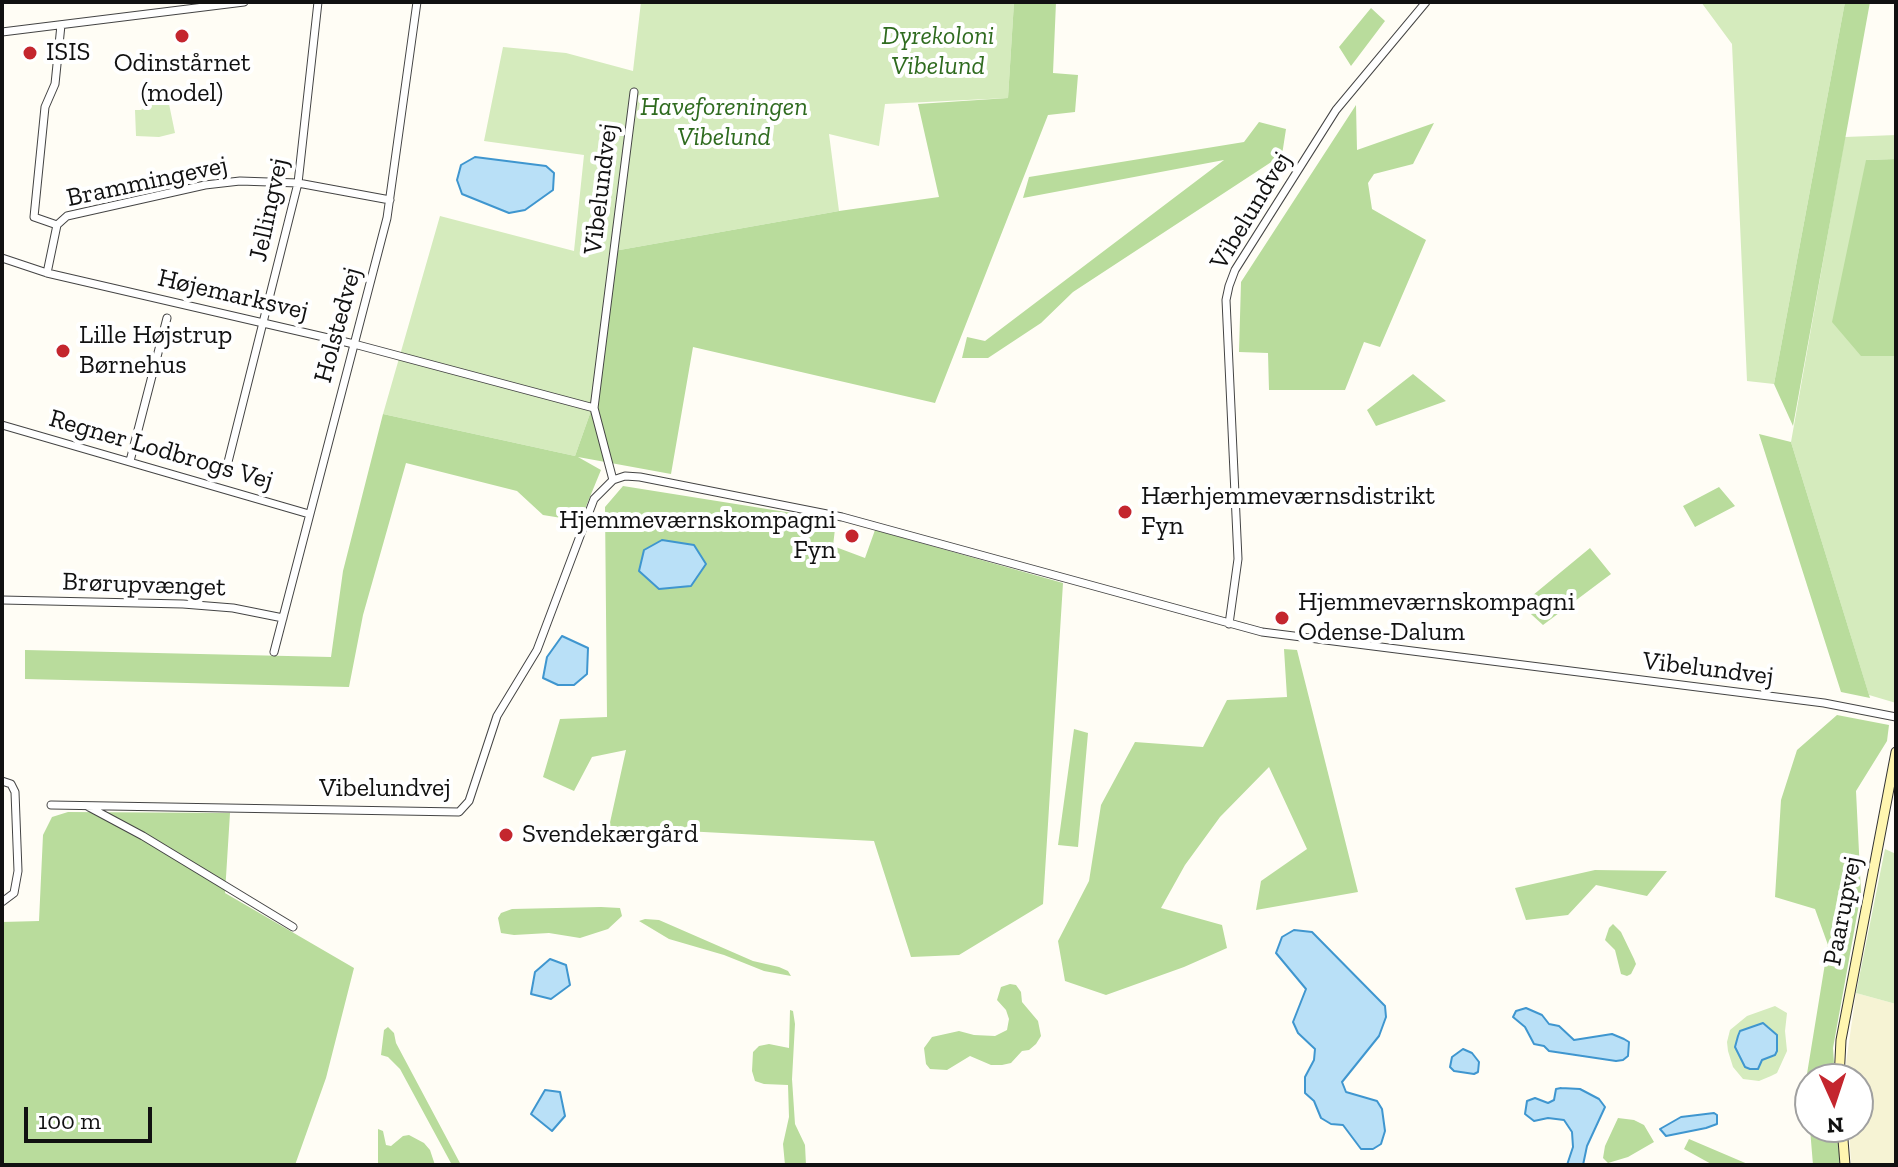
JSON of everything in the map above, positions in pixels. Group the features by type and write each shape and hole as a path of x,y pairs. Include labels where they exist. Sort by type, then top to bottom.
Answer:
{"street":[{"path":"2,32 244,2"},
{"name":"Jellingvej","path":"226,470 298,183 318,2"},
{"name":"Holstedvej","path":"274,652 390,200 417,2"},
{"name":"Vibelundvej","path":"1229,624 1238,559 1227,315 1229,286 1235,270 1336,110 1426,2"},
{"path":"57,225 34,217 45,107 55,84 61,25"},
{"name":"Vibelundvej","path":"613,480 594,408 634,92"},
{"name":"Brammingevej","path":"47,273 57,225 67,216 205,185 240,181 298,183 390,200"},
{"name":"Højemarksvej","path":"2,258 47,273 354,344 594,408"},
{"path":"130,461 167,318"},
{"name":"Regner Lodbrogs Vej","path":"2,425 309,514"},
{"name":"Vibelundvej","path":"51,805 459,812 469,801 497,716 537,650 594,499 613,480 625,476 828,514 1229,624 1309,640 1824,703 1896,717"},
{"name":"Brørupvænget","path":"2,600 183,604 233,608 283,618"},
{"name":"Paarupvej","path":"1840,1063 1841,1040 1896,752"},
{"path":"2,781 13,788 16,805 17,883 14,893 2,902"},
{"name":"Vibelundvej","path":"85,805 143,836 293,927"},
{"path":"1843,1143 1845,1165"}],"shaded area":[{"path":"1856,993 1896,1004 1896,1165 1851,1165 1850,1143 1874,1143 1874,1063 1846,1063"}],"green space":[{"name":"Haveforeningen Vibelund","path":"641,2 1014,2 1008,98 885,104 879,146 829,134 839,211 614,251 598,391 575,456 383,414 440,216 574,251 584,155 484,141 503,47 566,53 633,71"},
{"path":"1014,2 1056,2 1053,73 1078,75 1075,112 1048,115 935,403 693,347 671,474 578,457 601,470 580,521 543,515 517,491 406,463 363,615 349,687 25,679 25,650 331,657 343,571 383,414 575,456 598,391 614,251 839,211 939,197 918,104 1008,98"},
{"path":"1701,2 1845,2 1774,384 1747,381 1732,44"},
{"path":"1845,2 1870,2 1793,426 1774,384"},
{"path":"1371,8 1385,21 1351,66 1339,47"},
{"path":"157,100 169,104 175,133 159,137 136,136 135,110 141,110"},
{"path":"1356,105 1357,150 1434,123 1413,164 1374,174 1368,183 1372,209 1426,240 1380,347 1364,342 1345,390 1269,390 1268,353 1239,352 1241,282"},
{"path":"1259,122 1286,129 1282,155 1073,292 1041,323 988,358 962,358 967,337 985,341 1224,160 1023,198 1029,177 1244,142"},
{"path":"1896,135 1896,159 1866,160 1861,356 1896,356 1896,703 1869,695 1791,442 1845,137"},
{"path":"1896,159 1896,356 1861,356 1832,322 1866,160"},
{"path":"1413,374 1446,401 1376,426 1367,410"},
{"path":"1759,434 1791,442 1870,698 1841,692"},
{"path":"623,486 836,520 833,546 865,558 875,530 1063,583 1043,904 959,955 911,957 874,841 609,827 626,750 592,757 574,791 543,777 560,719 607,717 605,507"},
{"path":"1719,487 1735,506 1695,527 1683,506"},
{"path":"1590,548 1611,574 1543,625 1521,605"},
{"path":"1284,649 1297,650 1358,892 1256,910 1261,881 1307,849 1269,767 1220,817 1185,865 1161,908 1222,925 1227,948 1106,995 1065,981 1058,941 1089,881 1101,805 1135,742 1203,747 1227,700 1287,697"},
{"path":"1837,715 1889,725 1887,741 1856,791 1861,893 1833,1048 1834,1063 1809,1063 1828,945 1815,909 1775,897 1781,800 1797,750"},
{"path":"1074,729 1088,733 1078,847 1058,845"},
{"path":"68,812 230,813 225,893 354,968 326,1078 295,1165 2,1165 2,922 39,921 43,835 52,817"},
{"path":"1885,849 1896,854 1896,1004 1856,993"},
{"path":"1595,870 1667,871 1647,896 1596,885 1568,915 1526,920 1515,888"},
{"path":"620,908 622,916 608,929 580,938 549,933 501,933 498,918 501,913 512,909"},
{"path":"659,920 753,961 779,967 791,976 764,971 669,939 639,921"},
{"path":"1613,924 1621,932 1636,964 1627,976 1621,974 1615,950 1605,940"},
{"path":"1016,985 1022,1002 1038,1021 1041,1036 1036,1044 1022,1051 1011,1063 991,1065 970,1056 947,1070 930,1069 926,1064 924,1048 932,1037 959,1031 995,1036 1007,1030 1009,1019 1006,1010 997,1000 1001,987"},
{"path":"1775,1006 1787,1013 1787,1051 1777,1073 1759,1081 1743,1079 1733,1067 1728,1051 1730,1030 1747,1016","holes":["1768,1026 1773,1033 1775,1056 1761,1060 1741,1057 1735,1047"]},
{"path":"790,1010 793,1011 795,1024 792,1079 795,1124 805,1145 806,1165 785,1165 783,1144 789,1117 788,1085 755,1081 752,1071 753,1052 759,1046 769,1044 789,1048"},
{"path":"388,1027 394,1033 396,1043 461,1165 452,1165 400,1069 388,1057 381,1055 384,1030"},
{"path":"1618,1118 1644,1125 1654,1142 1628,1157 1608,1163 1603,1158 1605,1146"},
{"path":"378,1129 383,1131 386,1145 391,1146 409,1135 424,1143 435,1165 378,1165"},
{"path":"1689,1139 1750,1165 1713,1165 1684,1149"},
{"path":"1811,1143 1838,1143 1840,1165 1813,1165"}],"water":[{"path":"475,157 546,166 554,173 553,190 525,210 509,213 462,194 457,180 461,165"},
{"path":"662,540 694,545 706,564 691,586 659,589 639,571 644,550"},
{"path":"562,636 588,648 587,674 574,685 558,685 543,678 547,657"},
{"path":"1294,930 1312,932 1385,1006 1386,1017 1379,1036 1342,1082 1346,1092 1377,1101 1382,1109 1385,1131 1381,1144 1373,1149 1361,1149 1343,1125 1331,1124 1321,1118 1314,1101 1305,1093 1305,1077 1314,1060 1315,1049 1298,1033 1293,1022 1306,989 1276,953 1282,937"},
{"path":"550,959 566,965 570,985 551,999 531,994 535,972"},
{"path":"1526,1008 1542,1015 1549,1024 1559,1026 1574,1040 1612,1034 1624,1039 1629,1042 1628,1056 1616,1061 1549,1051 1544,1046 1534,1044 1525,1027 1513,1017 1516,1011"},
{"path":"1763,1023 1777,1035 1777,1051 1775,1055 1762,1060 1758,1069 1750,1069 1745,1067 1735,1047 1738,1036 1740,1031"},
{"path":"1463,1049 1472,1053 1479,1062 1478,1072 1454,1071 1450,1067 1452,1057"},
{"path":"1556,1089 1580,1089 1599,1099 1605,1107 1587,1146 1583,1165 1567,1165 1573,1147 1572,1132 1564,1120 1548,1118 1534,1121 1525,1114 1527,1101 1535,1098 1548,1103 1554,1100"},
{"path":"545,1090 560,1092 565,1116 552,1131 531,1114"},
{"path":"1714,1113 1717,1124 1706,1128 1666,1136 1660,1129 1681,1117"}],"place":[{"name":"Odinstårnet (model)","path":"182,36"},
{"name":"ISIS","path":"30,53"},
{"name":"Lille Højstrup Børnehus","path":"63,351"},
{"name":"Hærhjemmeværnsdistrikt Fyn","path":"1125,512"},
{"name":"Hjemmeværnskompagni Fyn","path":"852,536"},
{"name":"Hjemmeværnskompagni Odense-Dalum","path":"1282,618"},
{"name":"Svendekærgård","path":"506,835"}],"park label":[{"name":"Dyrekoloni Vibelund","path":"938,52"}]}
